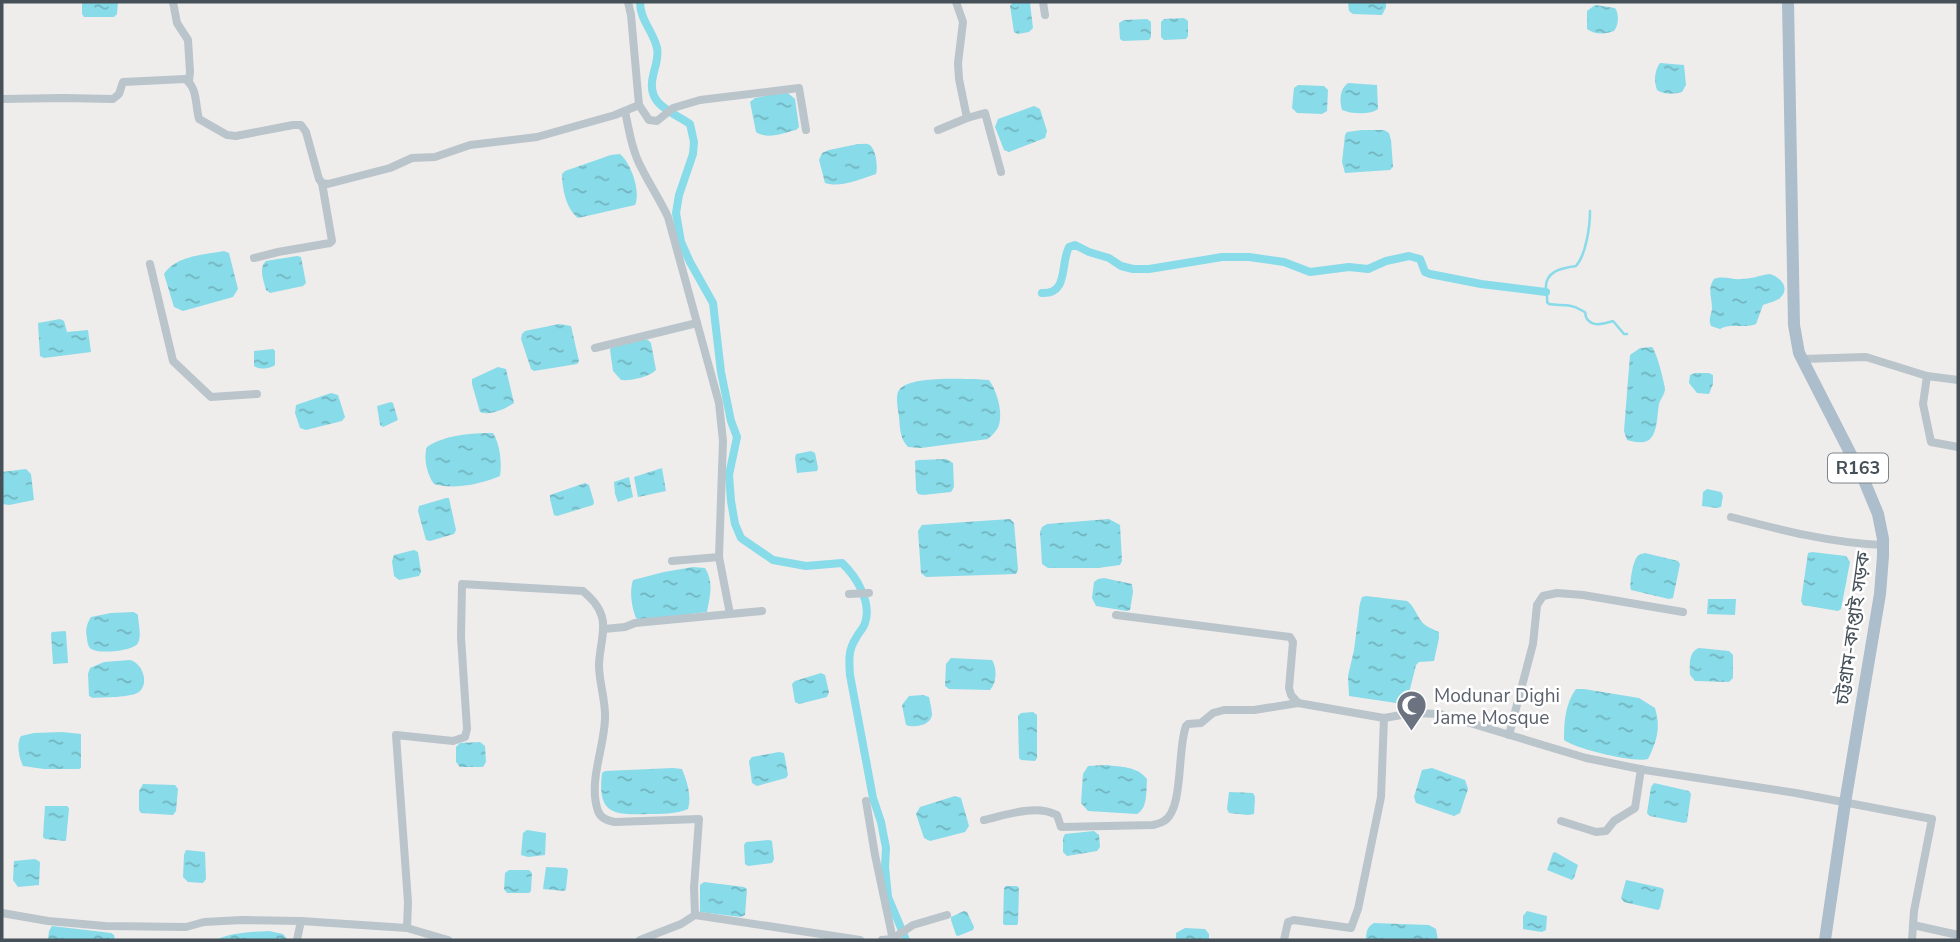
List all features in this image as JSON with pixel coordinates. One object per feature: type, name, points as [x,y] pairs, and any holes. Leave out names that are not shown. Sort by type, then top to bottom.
[{"type":"main road","name":"চট্টগ্রাম-কাপ্তাই সড়ক","points":[[1788,2],[1794,325],[1799,353],[1863,478],[1878,514],[1883,545],[1880,594],[1825,940]]},
{"type":"street","points":[[173,2],[177,23],[188,40],[189,81]]},
{"type":"street","points":[[628,2],[639,105],[649,120],[657,121],[673,108],[700,100],[799,88],[806,130]]},
{"type":"street","points":[[956,2],[963,22],[958,63],[967,118]]},
{"type":"street","points":[[1044,2],[1045,15]]},
{"type":"street","points":[[2,99],[113,99],[119,94],[123,82],[177,79],[189,81],[193,86],[199,119],[227,135],[293,125],[303,127],[322,183],[332,241],[254,258]]},
{"type":"street","points":[[322,183],[340,181],[390,168],[412,158],[435,156],[470,145],[537,137],[639,105]]},
{"type":"street","points":[[625,111],[630,137],[641,167],[668,217],[719,403],[722,429],[719,557],[730,614]]},
{"type":"street","points":[[938,130],[985,113],[1001,172]]},
{"type":"street","points":[[150,264],[173,361],[211,397],[257,394]]},
{"type":"street","points":[[595,348],[697,323]]},
{"type":"street","points":[[1802,359],[1866,357],[1927,376],[1958,380]]},
{"type":"street","points":[[1927,376],[1923,404],[1931,442],[1958,447]]},
{"type":"street","points":[[1731,517],[1825,539],[1883,545]]},
{"type":"street","points":[[672,561],[719,557]]},
{"type":"street","points":[[407,928],[407,890],[396,736],[453,741],[465,737],[467,729],[461,638],[462,584],[540,587],[583,592],[598,607],[604,629],[598,668],[603,694],[604,729],[595,787],[599,813],[606,820],[615,822],[699,819],[694,888],[695,915]]},
{"type":"street","points":[[849,594],[869,593]]},
{"type":"street","points":[[1509,735],[1533,644],[1537,605],[1543,596],[1557,593],[1583,595],[1683,612]]},
{"type":"street","points":[[604,629],[635,623],[762,611]]},
{"type":"street","points":[[1116,615],[1290,637],[1293,642],[1289,688],[1298,703]]},
{"type":"street","points":[[984,820],[1020,812],[1048,810],[1057,814],[1061,827],[1153,825],[1166,820],[1178,791],[1180,751],[1186,726],[1202,723],[1213,713],[1224,710],[1254,710],[1298,703],[1384,718],[1413,713],[1440,714],[1578,756],[1932,818],[1912,940]]},
{"type":"street","points":[[1284,940],[1288,922],[1294,920],[1351,928],[1358,909],[1381,797],[1384,718]]},
{"type":"street","points":[[1561,821],[1597,832],[1606,831],[1614,821],[1635,808],[1641,769]]},
{"type":"street","points":[[866,801],[894,938]]},
{"type":"street","points":[[2,914],[105,926],[186,927],[204,922],[242,920],[301,921],[407,928],[448,940]]},
{"type":"street","points":[[640,940],[681,925],[695,915],[860,940]]},
{"type":"street","points":[[881,940],[894,938],[908,928],[947,915]]},
{"type":"street","points":[[298,940],[301,921]]},
{"type":"street","points":[[1913,925],[1958,935]]},
{"type":"water","points":[[82,2],[118,2],[117,14],[114,17],[84,17]]},
{"type":"water","points":[[1013,2],[1030,3],[1033,28],[1029,32],[1014,32],[1010,6]]},
{"type":"water","points":[[1348,2],[1386,2],[1386,7],[1382,15],[1353,14],[1349,11]]},
{"type":"water","points":[[1595,5],[1615,8],[1618,19],[1614,31],[1600,33],[1587,29],[1587,11]]},
{"type":"water","points":[[1184,18],[1188,21],[1186,39],[1164,40],[1161,37],[1161,22],[1164,19]]},
{"type":"water","points":[[1147,19],[1151,22],[1149,40],[1120,39],[1119,23],[1124,20]]},
{"type":"water","points":[[1660,63],[1684,65],[1686,85],[1682,92],[1669,94],[1657,90],[1655,76]]},
{"type":"water","points":[[1348,83],[1377,85],[1378,109],[1360,113],[1342,110],[1341,95]]},
{"type":"water","points":[[1298,85],[1324,86],[1328,90],[1327,111],[1322,114],[1297,113],[1292,108],[1294,88]]},
{"type":"water","points":[[788,93],[795,99],[799,127],[776,135],[756,132],[750,102],[755,98]]},
{"type":"water","points":[[1034,106],[1040,109],[1047,131],[1045,138],[1009,152],[1004,150],[995,127],[998,119]]},
{"type":"water","points":[[1384,130],[1389,133],[1393,167],[1390,170],[1345,173],[1342,162],[1345,135],[1347,132]]},
{"type":"water","points":[[858,144],[872,147],[876,159],[876,174],[844,184],[825,183],[819,160],[822,153]]},
{"type":"water","points":[[620,154],[634,178],[637,193],[635,205],[578,218],[570,209],[566,198],[562,174]]},
{"type":"water","points":[[224,251],[229,253],[238,289],[233,297],[183,311],[174,307],[164,274],[169,268],[183,259]]},
{"type":"water","points":[[301,257],[306,283],[270,293],[266,290],[262,271],[266,261]]},
{"type":"water","points":[[1770,274],[1780,280],[1784,287],[1783,294],[1779,299],[1763,305],[1756,324],[1720,329],[1711,326],[1710,290],[1714,279],[1746,279]]},
{"type":"water","points":[[60,319],[64,321],[67,332],[88,330],[91,352],[44,358],[40,356],[38,323]]},
{"type":"water","points":[[559,324],[571,326],[579,361],[577,364],[534,371],[521,339],[522,334],[525,331]]},
{"type":"water","points":[[643,339],[651,343],[656,370],[640,378],[621,380],[613,371],[611,348]]},
{"type":"water","points":[[1652,347],[1665,391],[1659,404],[1656,428],[1649,440],[1627,440],[1624,431],[1630,355],[1640,348]]},
{"type":"water","points":[[273,349],[275,365],[265,368],[254,366],[254,351]]},
{"type":"water","points":[[498,367],[506,369],[514,403],[502,410],[480,412],[472,379]]},
{"type":"water","points":[[1690,375],[1713,375],[1709,394],[1697,393],[1689,383]]},
{"type":"water","points":[[923,380],[989,380],[997,396],[1000,420],[993,434],[988,439],[921,448],[908,447],[900,429],[897,399],[899,390]]},
{"type":"water","points":[[331,393],[338,395],[345,417],[342,421],[306,430],[300,428],[295,413],[296,405]]},
{"type":"water","points":[[391,402],[398,420],[383,427],[380,425],[377,406]]},
{"type":"water","points":[[493,433],[500,454],[500,476],[467,485],[434,484],[426,466],[427,447],[450,437]]},
{"type":"water","points":[[811,451],[815,453],[817,471],[797,473],[796,454]]},
{"type":"water","points":[[946,459],[953,463],[954,487],[951,492],[918,494],[915,461]]},
{"type":"water","points":[[662,468],[666,491],[638,497],[634,477]]},
{"type":"water","points":[[26,469],[31,474],[34,500],[2,504],[2,472]]},
{"type":"water","points":[[629,477],[633,497],[618,502],[614,482]]},
{"type":"water","points":[[585,483],[589,485],[593,505],[554,515],[550,495]]},
{"type":"water","points":[[1707,489],[1721,492],[1721,507],[1702,506],[1703,492]]},
{"type":"water","points":[[449,498],[456,530],[454,534],[426,540],[419,506]]},
{"type":"water","points":[[1010,519],[1014,523],[1018,569],[1016,574],[926,577],[921,573],[918,531],[922,525]]},
{"type":"water","points":[[1109,519],[1120,525],[1120,565],[1048,568],[1042,564],[1042,527],[1047,524]]},
{"type":"water","points":[[414,550],[418,552],[421,572],[419,576],[399,580],[394,576],[394,555]]},
{"type":"water","points":[[1808,553],[1846,556],[1850,562],[1841,609],[1838,611],[1803,605],[1801,601]]},
{"type":"water","points":[[1640,554],[1678,561],[1680,564],[1673,598],[1631,590],[1635,561]]},
{"type":"water","points":[[693,567],[705,568],[710,579],[707,612],[639,620],[636,618],[631,590],[633,580]]},
{"type":"water","points":[[1104,578],[1132,584],[1130,610],[1096,606],[1092,598],[1094,582]]},
{"type":"water","points":[[1362,597],[1407,601],[1424,624],[1439,632],[1434,661],[1419,662],[1416,665],[1407,701],[1403,704],[1349,696],[1348,676],[1360,603]]},
{"type":"water","points":[[1708,599],[1736,599],[1735,615],[1707,614]]},
{"type":"water","points":[[134,612],[138,615],[140,633],[135,646],[107,652],[90,648],[86,632],[91,617]]},
{"type":"water","points":[[65,631],[68,663],[53,664],[51,634]]},
{"type":"water","points":[[1699,648],[1729,651],[1733,655],[1733,678],[1729,682],[1695,681],[1690,675],[1690,659],[1693,652]]},
{"type":"water","points":[[951,658],[992,660],[995,675],[990,690],[949,689],[945,686],[946,664]]},
{"type":"water","points":[[130,660],[138,665],[143,674],[144,684],[139,692],[117,697],[89,696],[90,668],[104,662]]},
{"type":"water","points":[[821,673],[825,675],[829,692],[827,697],[799,704],[795,702],[792,684]]},
{"type":"water","points":[[1576,689],[1639,698],[1655,708],[1657,734],[1648,759],[1605,754],[1564,740],[1567,707]]},
{"type":"water","points":[[909,696],[929,697],[931,719],[921,725],[906,725],[902,705]]},
{"type":"water","points":[[1033,712],[1037,715],[1037,758],[1035,761],[1021,760],[1018,716],[1021,713]]},
{"type":"water","points":[[62,732],[81,734],[81,768],[44,769],[23,766],[19,751],[21,736]]},
{"type":"water","points":[[480,742],[485,746],[486,762],[483,767],[460,767],[456,762],[456,747],[460,743]]},
{"type":"water","points":[[784,753],[788,775],[786,778],[757,786],[752,783],[749,761],[752,757]]},
{"type":"water","points":[[1106,765],[1134,769],[1147,779],[1145,803],[1137,814],[1088,811],[1081,803],[1083,774],[1088,766]]},
{"type":"water","points":[[1432,768],[1465,780],[1468,789],[1460,813],[1454,816],[1416,803],[1414,797],[1422,770]]},
{"type":"water","points":[[682,769],[684,774],[689,794],[688,809],[668,813],[626,814],[610,810],[605,805],[601,787],[602,773],[605,771]]},
{"type":"water","points":[[1654,783],[1689,791],[1691,794],[1687,822],[1650,816],[1647,813]]},
{"type":"water","points":[[143,784],[175,785],[178,789],[176,811],[173,815],[141,813],[139,791]]},
{"type":"water","points":[[1229,792],[1253,793],[1254,814],[1229,813]]},
{"type":"water","points":[[955,796],[961,798],[969,826],[965,832],[930,841],[924,838],[916,814],[920,807]]},
{"type":"water","points":[[45,806],[69,808],[66,841],[43,837]]},
{"type":"water","points":[[527,830],[546,833],[545,855],[521,855],[523,833]]},
{"type":"water","points":[[1094,831],[1099,835],[1100,847],[1097,851],[1067,856],[1063,852],[1065,834]]},
{"type":"water","points":[[772,841],[772,863],[748,866],[745,864],[746,842]]},
{"type":"water","points":[[186,850],[205,852],[206,879],[203,883],[188,882],[183,877]]},
{"type":"water","points":[[1555,852],[1578,865],[1572,880],[1547,870]]},
{"type":"water","points":[[35,859],[40,862],[39,885],[18,887],[13,880],[14,861]]},
{"type":"water","points":[[546,867],[568,870],[565,891],[543,889]]},
{"type":"water","points":[[509,870],[529,870],[532,873],[529,893],[507,893],[504,889],[505,873]]},
{"type":"water","points":[[1626,880],[1662,888],[1664,890],[1660,908],[1658,910],[1624,902],[1621,898]]},
{"type":"water","points":[[704,882],[747,889],[745,915],[741,917],[700,912],[700,885]]},
{"type":"water","points":[[1006,886],[1019,888],[1017,925],[1003,924]]},
{"type":"water","points":[[964,911],[974,927],[973,930],[958,936],[951,917]]},
{"type":"water","points":[[1527,911],[1547,916],[1546,930],[1542,932],[1523,929],[1523,916]]},
{"type":"water","points":[[1374,923],[1429,925],[1436,929],[1438,940],[1366,940],[1367,930]]},
{"type":"water","points":[[52,926],[111,933],[115,940],[48,940]]},
{"type":"water","points":[[1185,928],[1205,929],[1209,940],[1176,940],[1176,933]]},
{"type":"water","points":[[269,931],[283,934],[288,940],[216,940],[235,934]]},
{"type":"waterway","points":[[640,2],[642,14],[657,48],[653,94],[668,111],[690,124],[694,142],[676,213],[681,242],[713,303],[721,372],[737,437],[729,475],[735,524],[741,538],[773,560],[806,566],[842,563],[853,575],[865,599],[867,615],[852,647],[850,675],[873,798],[886,848],[888,897],[906,940]]},
{"type":"waterway","points":[[1590,211],[1587,240],[1582,255],[1576,266],[1560,269],[1548,279],[1547,302],[1577,308],[1585,312],[1587,319],[1593,323],[1613,321],[1627,334]]},
{"type":"waterway","points":[[1042,293],[1056,289],[1062,277],[1069,247],[1075,245],[1133,269],[1149,269],[1222,257],[1249,257],[1284,262],[1310,272],[1349,267],[1368,269],[1386,261],[1409,256],[1420,259],[1425,272],[1430,274],[1546,292]]},
{"type":"place","name":"Modunar Dighi Jame Mosque","points":[[1411,733]]}]
